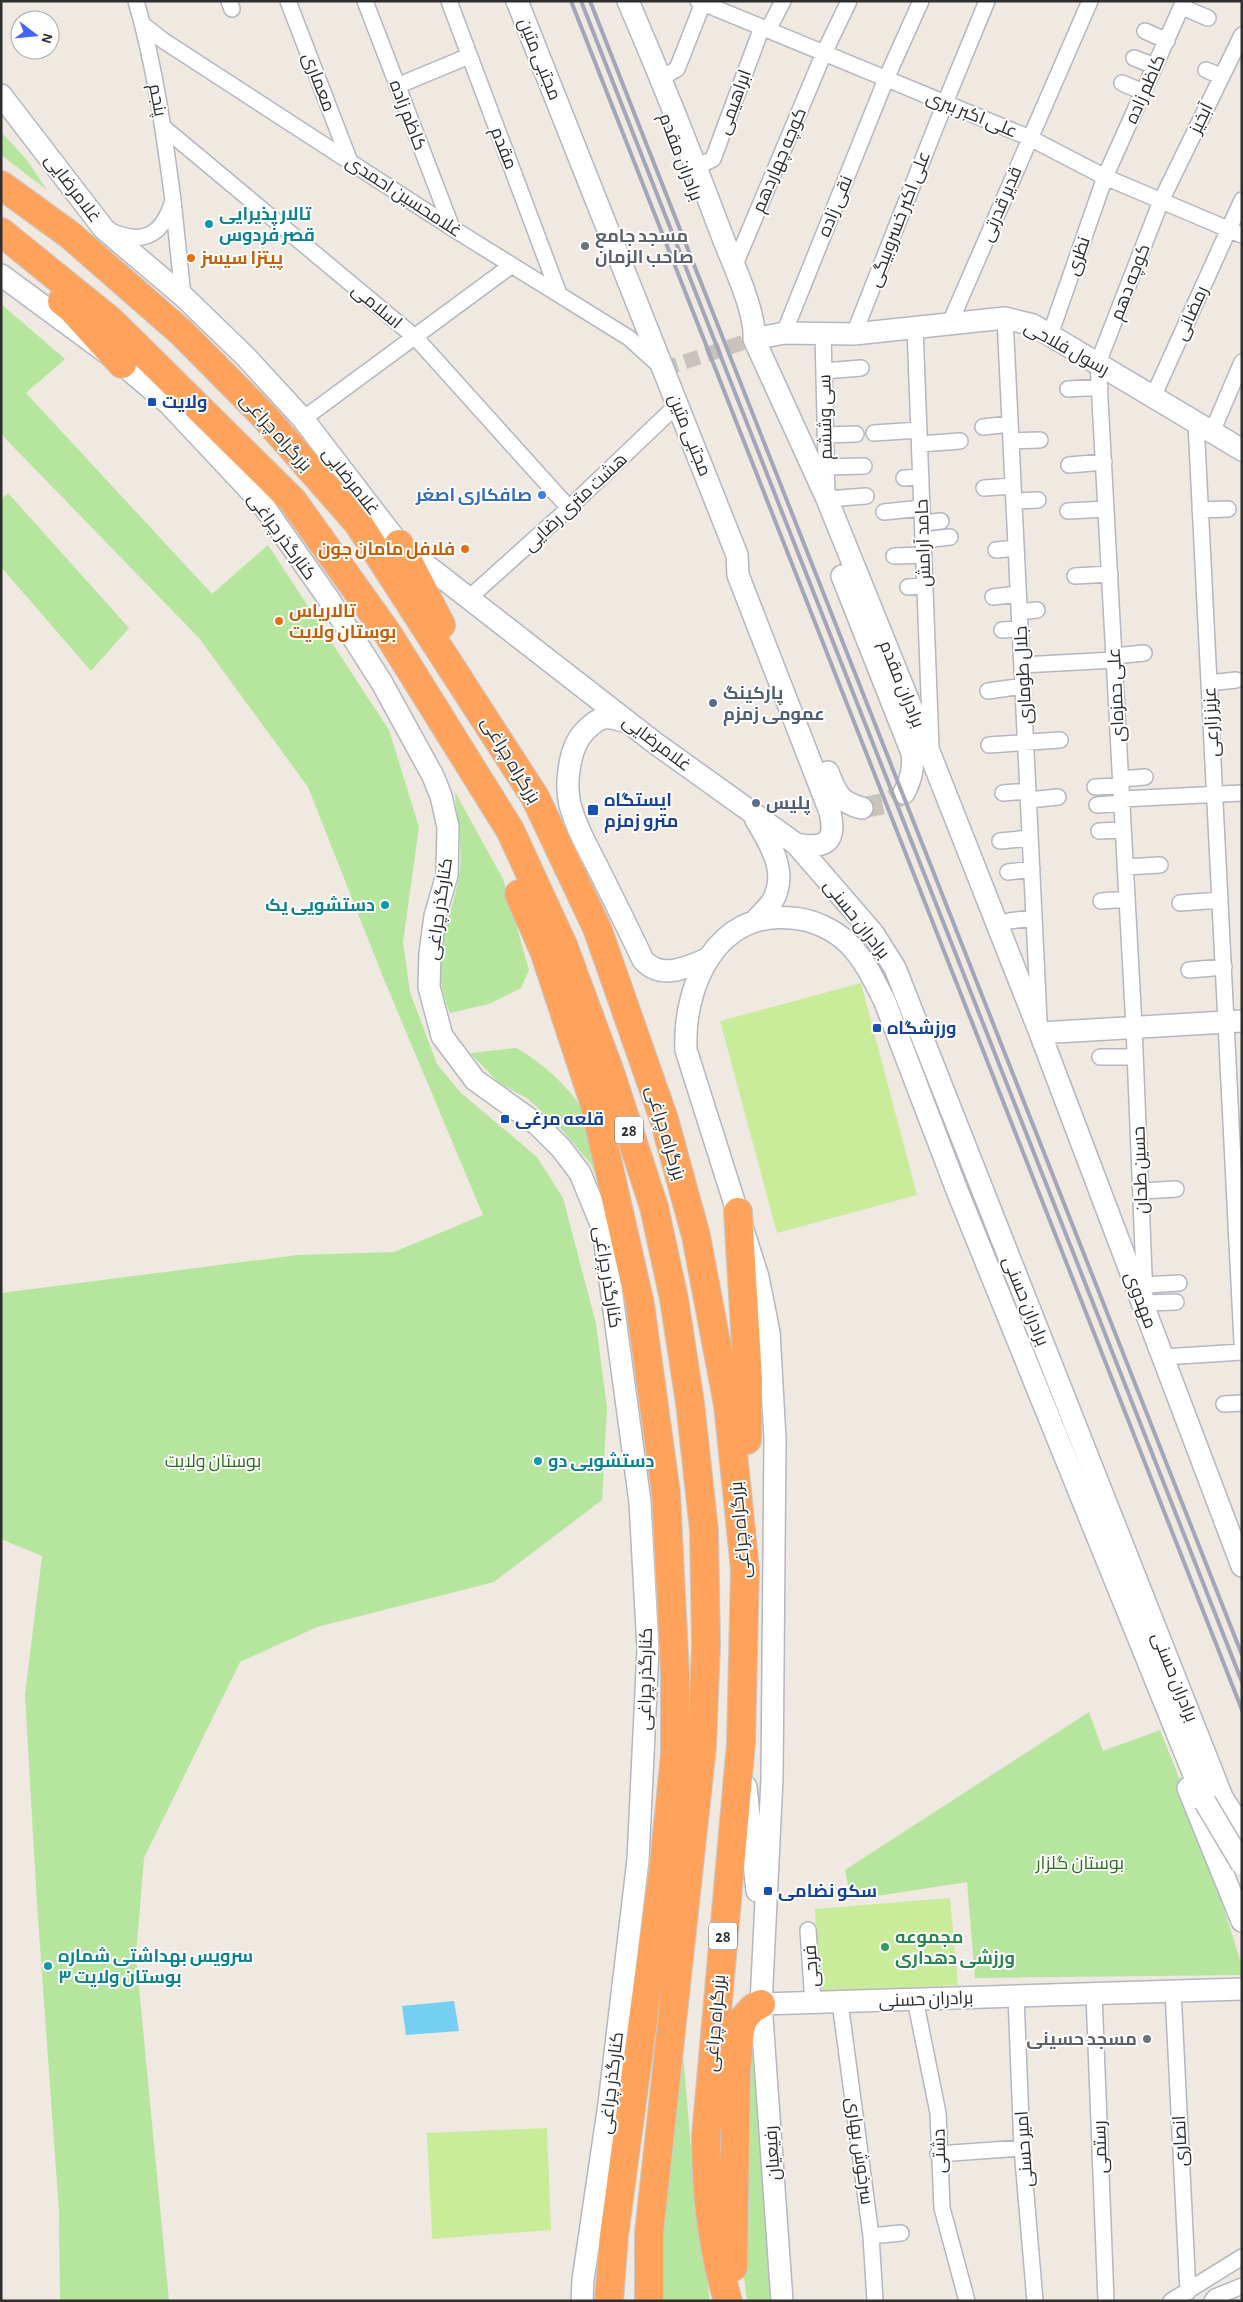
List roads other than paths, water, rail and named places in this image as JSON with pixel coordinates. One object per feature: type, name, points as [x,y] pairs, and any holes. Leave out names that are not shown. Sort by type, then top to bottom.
[{"type":"highway","name":"بزرگراه چراغی","points":[[1,185],[70,235],[182,333],[262,414],[358,523],[441,655],[484,716],[535,797],[598,928],[664,1119],[696,1236],[728,1405],[745,1569],[741,1743],[706,2136],[706,2175],[720,2276],[728,2301]]},
{"type":"highway","name":"بزرگراه چراغی","points":[[1,232],[111,321],[292,501],[388,634],[510,830],[563,945],[610,1072],[654,1207],[674,1299],[690,1403],[704,1530],[706,1645],[702,1747],[650,2233],[649,2301]]},
{"type":"highway","points":[[1,254],[73,310],[122,364]]},
{"type":"highway","points":[[399,544],[450,642],[484,716]]},
{"type":"highway","name":"بزرگراه چراغی","points":[[388,634],[389,651],[457,769],[510,872],[544,951],[594,1102],[640,1304],[666,1493],[675,1674],[675,1755],[664,1864],[616,2226],[609,2301]]},
{"type":"highway","points":[[738,1212],[748,1379],[745,1569]]},
{"type":"highway","points":[[735,2301],[732,2248],[736,2072],[740,2029],[744,2018],[753,2008],[761,2004]]},
{"type":"main road","name":"مجتبی متین","points":[[518,1],[737,555],[738,575],[827,803],[834,826],[831,838],[823,845],[796,844]]},
{"type":"main road","name":"برادران مقدم","points":[[619,1],[656,80]]},
{"type":"main road","name":"برادران مقدم","points":[[628,1],[656,80],[729,269],[755,326],[754,339],[827,499],[1040,1033]]},
{"type":"main road","name":"غلامرضایی","points":[[1,95],[104,229],[183,296],[246,356],[303,420],[399,544],[470,597],[629,722],[752,813]]},
{"type":"main road","name":"کنارگذر چراغی","points":[[1,276],[122,364],[168,404],[260,501],[328,598],[382,683],[433,776],[441,796],[448,827],[447,874],[435,916],[430,954],[429,988],[442,1036],[475,1080],[538,1125],[561,1148],[580,1173],[603,1229],[640,1502],[648,1649],[638,1860],[610,2104],[583,2280],[582,2301]]},
{"type":"main road","name":"رسول فلاحی","points":[[754,339],[784,333],[854,334],[1005,318],[1033,324],[1242,450]]},
{"type":"main road","points":[[827,499],[830,539],[840,570],[912,753],[913,771],[904,793]]},
{"type":"main road","points":[[737,555],[753,571],[833,786],[841,798],[850,805],[862,808]]},
{"type":"main road","points":[[629,722],[610,716],[600,718],[582,733],[572,752],[569,771],[570,802],[579,829],[643,960],[649,966],[663,971],[679,971],[707,959]]},
{"type":"main road","points":[[752,813],[773,849],[779,865],[778,886],[772,902],[756,920],[734,931],[718,944],[707,959],[694,989],[685,1032],[686,1050],[758,1277],[769,1332],[774,1385],[772,1779],[761,2004]]},
{"type":"main road","name":"برادران حسنی","points":[[752,813],[796,844],[873,933],[895,968],[1213,1799],[1242,1829]]},
{"type":"main road","name":"برادران حسنی","points":[[756,920],[779,917],[804,919],[827,929],[848,943],[870,972],[885,1002],[958,1193],[1030,1373],[1242,1864]]},
{"type":"main road","points":[[1040,1033],[1234,1021]]},
{"type":"main road","name":"مهدوی","points":[[1040,1033],[1146,1308],[1162,1357],[1242,1566]]},
{"type":"main road","points":[[603,1229],[624,1281],[641,1368],[654,1461],[659,1518],[668,1535]]},
{"type":"main road","points":[[1030,1373],[1041,1422],[1242,1921]]},
{"type":"main road","points":[[741,1743],[754,1874],[758,1895],[765,1915]]},
{"type":"main road","name":"برادران حسنی","points":[[761,2004],[1242,1989]]},
{"type":"main road","name":"رفیعیان","points":[[761,2004],[782,2301]]},
{"type":"street","name":"پنجم","points":[[136,1],[163,127],[183,296]]},
{"type":"street","name":"معماری","points":[[288,1],[350,162]]},
{"type":"street","name":"کاظم زاده","points":[[365,1],[452,228]]},
{"type":"street","name":"مقدم","points":[[449,1],[559,294]]},
{"type":"street","name":"ابراهیمی","points":[[691,169],[713,159],[765,29],[783,1]]},
{"type":"street","name":"کوچه چهاردهم","points":[[729,269],[824,53],[849,1]]},
{"type":"street","name":"نقی زاده","points":[[784,333],[886,79],[921,1]]},
{"type":"street","name":"علی اکبر خسروبیگی","points":[[854,334],[987,1]]},
{"type":"street","name":"قدیر قدرتی","points":[[949,325],[1090,1]]},
{"type":"street","points":[[656,80],[677,69],[701,2]]},
{"type":"street","name":"علی اکبر ببری","points":[[701,2],[720,5],[765,29],[1030,138],[1105,177],[1235,232]]},
{"type":"street","name":"کاظم زاده","points":[[1105,177],[1183,4]]},
{"type":"street","points":[[1183,4],[1208,18]]},
{"type":"street","name":"غلامحسین احمدی","points":[[142,24],[164,41],[452,228],[629,338],[663,370]]},
{"type":"street","points":[[1145,32],[1167,41]]},
{"type":"street","name":"آبخیز","points":[[1161,201],[1242,35]]},
{"type":"street","points":[[398,86],[470,56]]},
{"type":"street","points":[[1134,58],[1155,66]]},
{"type":"street","points":[[1206,70],[1221,76]]},
{"type":"street","points":[[1122,83],[1143,92]]},
{"type":"street","name":"اسلامی","points":[[163,127],[416,338],[569,508]]},
{"type":"street","name":"نظری","points":[[1050,335],[1105,177]]},
{"type":"street","name":"پنجم","points":[[104,229],[125,237],[138,239],[152,234],[162,226],[169,214],[172,200]]},
{"type":"street","name":"رمضانی","points":[[1153,398],[1235,232],[1242,200]]},
{"type":"street","name":"کوچه دهم","points":[[1098,363],[1161,201]]},
{"type":"street","points":[[303,420],[512,265]]},
{"type":"street","name":"جلال طوماری","points":[[1005,318],[1040,1033]]},
{"type":"street","name":"حامد آرامش","points":[[915,328],[932,759]]},
{"type":"street","name":"سی وششم","points":[[823,335],[827,499]]},
{"type":"street","points":[[1204,427],[1242,362]]},
{"type":"street","name":"علی حمزه‌ای","points":[[1098,363],[1134,1027]]},
{"type":"street","points":[[824,371],[861,368]]},
{"type":"street","points":[[1068,389],[1100,387]]},
{"type":"street","name":"هشت متری رضایی","points":[[470,597],[569,508],[678,404]]},
{"type":"street","points":[[983,428],[1010,424]]},
{"type":"street","name":"عزیز زارعی","points":[[1204,427],[1200,510],[1224,967],[1234,1021],[1242,1342]]},
{"type":"street","points":[[874,433],[960,441]]},
{"type":"street","points":[[825,435],[856,434]]},
{"type":"street","points":[[1011,441],[1040,440]]},
{"type":"street","points":[[1069,465],[1104,462]]},
{"type":"street","points":[[826,467],[864,466]]},
{"type":"street","points":[[904,478],[921,477]]},
{"type":"street","points":[[984,488],[1013,486]]},
{"type":"street","points":[[827,499],[866,496]]},
{"type":"street","points":[[1014,501],[1038,500]]},
{"type":"street","points":[[1068,511],[1106,509]]},
{"type":"street","points":[[1200,510],[1228,510]]},
{"type":"street","points":[[884,512],[922,516],[941,521]]},
{"type":"street","points":[[894,556],[950,537]]},
{"type":"street","points":[[996,550],[1016,548]]},
{"type":"street","points":[[1075,576],[1110,574]]},
{"type":"street","points":[[908,587],[925,586]]},
{"type":"street","points":[[993,597],[1018,594]]},
{"type":"street","points":[[1020,612],[1038,610]]},
{"type":"street","points":[[1002,630],[1020,629]]},
{"type":"street","points":[[1022,665],[1114,658],[1144,653]]},
{"type":"street","points":[[1209,683],[1236,680]]},
{"type":"street","points":[[988,691],[1023,686]]},
{"type":"street","points":[[989,745],[1060,740]]},
{"type":"street","points":[[1097,805],[1145,777]]},
{"type":"street","points":[[1095,787],[1121,792],[1242,793]]},
{"type":"street","points":[[1003,793],[1058,797]]},
{"type":"street","points":[[1099,831],[1123,830]]},
{"type":"street","points":[[1000,840],[1030,838]]},
{"type":"street","points":[[1125,867],[1160,865]]},
{"type":"street","points":[[1008,872],[1032,869]]},
{"type":"street","points":[[1101,902],[1127,899]]},
{"type":"street","points":[[1180,903],[1220,900]]},
{"type":"street","points":[[1009,921],[1034,918]]},
{"type":"street","points":[[1188,970],[1224,967]]},
{"type":"street","name":"حسین طحان","points":[[1134,1027],[1146,1308]]},
{"type":"street","points":[[1100,1057],[1135,1057]]},
{"type":"street","points":[[1141,1191],[1176,1190]]},
{"type":"street","points":[[1145,1285],[1179,1283]]},
{"type":"street","points":[[1146,1308],[1176,1302]]},
{"type":"street","points":[[1162,1357],[1242,1352]]},
{"type":"street","points":[[1224,1404],[1242,1403]]},
{"type":"street","name":"فرجی","points":[[808,1930],[813,2003]]},
{"type":"street","name":"انصاری","points":[[1173,1991],[1188,2292]]},
{"type":"street","name":"رستمی","points":[[1094,1994],[1106,2301]]},
{"type":"street","name":"امیر حسنی","points":[[1016,1996],[1022,2148],[1036,2301]]},
{"type":"street","name":"دشتی","points":[[915,1999],[938,2113],[938,2154],[942,2208],[967,2301]]},
{"type":"street","name":"سرخوش بهاری","points":[[840,2002],[871,2236],[875,2301]]},
{"type":"street","points":[[938,2154],[1022,2148]]},
{"type":"street","points":[[871,2236],[901,2234]]},
{"type":"street","points":[[1171,2301],[1242,2257]]},
{"type":"street","points":[[1215,2299],[1242,2286]]},
{"type":"water","points":[[454,2001],[459,2031],[406,2035],[402,2006]]},
{"type":"tunnel","points":[[663,369],[754,339]]},
{"type":"tunnel","points":[[862,808],[887,803],[904,793]]},
{"type":"railway","points":[[571,1],[1242,1710]]},
{"type":"railway","points":[[581,1],[1242,1682]]},
{"type":"railway","points":[[590,1],[1242,1655]]},
{"type":"place","name":"تالار پذیرایی قصر فردوس","points":[[209,224]]},
{"type":"place","name":"مسجد جامع صاحب الزمان","points":[[585,246]]},
{"type":"place","name":"پیتزا سیسز","points":[[191,258]]},
{"type":"place","name":"ولایت","points":[[152,402]]},
{"type":"place","name":"صافکاری اصغر","points":[[542,495]]},
{"type":"place","name":"فلافل مامان جون","points":[[465,549]]},
{"type":"place","name":"تالاریاس بوستان ولایت","points":[[279,621]]},
{"type":"place","name":"پارکینگ عمومی زمزم","points":[[713,703]]},
{"type":"place","name":"پلیس","points":[[756,803]]},
{"type":"place","name":"ایستگاه مترو زمزم","points":[[593,810]]},
{"type":"place","name":"دستشویی یک","points":[[385,905]]},
{"type":"place","name":"ورزشگاه","points":[[877,1028]]},
{"type":"place","name":"قلعه مرغی","points":[[505,1119]]},
{"type":"place","name":"دستشویی دو","points":[[538,1461]]},
{"type":"place","name":"سکو نضامی","points":[[768,1891]]},
{"type":"place","name":"مجموعه ورزشی دهداری","points":[[885,1947]]},
{"type":"place","name":"سرویس بهداشتی شماره ۳ بوستان ولایت","points":[[48,1966]]},
{"type":"place","name":"مسجد حسینی","points":[[1147,2039]]},
{"type":"park label","name":"بوستان ولایت","points":[[213,1461]]},
{"type":"park label","name":"بوستان گلزار","points":[[1080,1863]]}]
